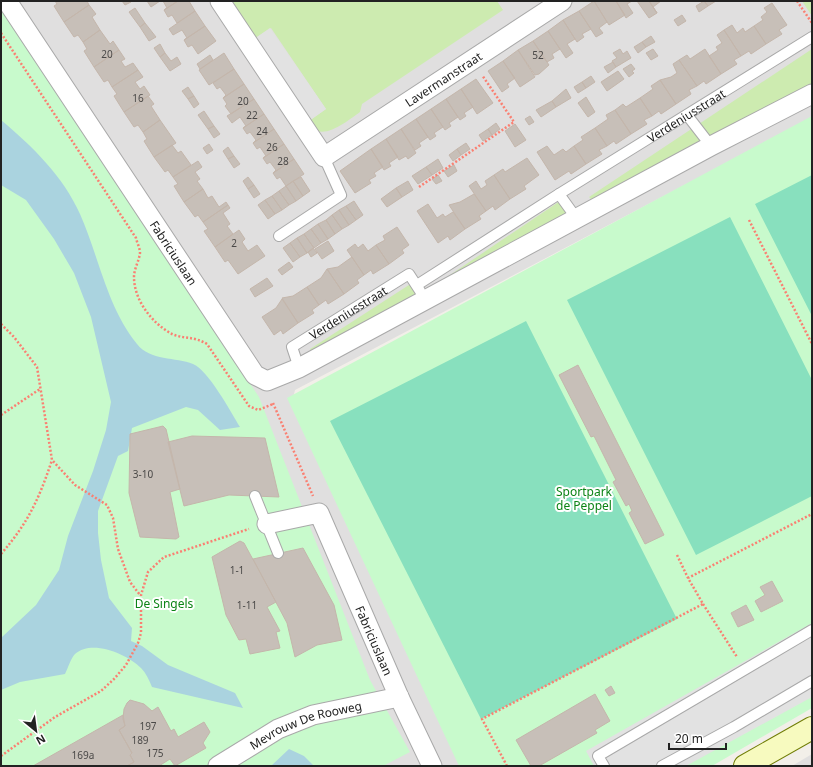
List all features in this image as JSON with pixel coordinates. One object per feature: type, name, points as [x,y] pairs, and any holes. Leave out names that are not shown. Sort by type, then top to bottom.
[{"type":"main road","points":[[745,766],[812,728]]},
{"type":"street","name":"Fabriciuslaan","points":[[7,1],[255,375],[267,382]]},
{"type":"street","points":[[220,1],[324,157]]},
{"type":"street","name":"Lavermanstraat","points":[[324,157],[562,1]]},
{"type":"street","name":"Verdeniusstraat","points":[[267,382],[298,368],[420,293],[577,219],[711,146],[812,94]]},
{"type":"street","name":"Fabriciuslaan","points":[[319,513],[399,697],[432,766]]},
{"type":"street","points":[[267,524],[319,513]]},
{"type":"street","name":"Mevrouw De Rooweg","points":[[218,766],[278,729],[313,715],[399,697]]},
{"type":"lane","name":"Verdeniusstraat","points":[[298,368],[292,347],[409,274],[420,293],[559,194],[812,37]]},
{"type":"lane","points":[[687,115],[711,146]]},
{"type":"lane","points":[[279,236],[341,195],[324,157]]},
{"type":"lane","points":[[559,194],[577,219]]},
{"type":"lane","points":[[255,496],[278,553]]},
{"type":"lane","points":[[604,766],[598,756],[812,630]]},
{"type":"lane","points":[[662,766],[734,727],[812,681]]},
{"type":"path","points":[[797,1],[812,23]]},
{"type":"path","points":[[1,33],[136,238],[140,252],[134,277],[136,289],[143,307],[154,321],[173,334],[198,338],[207,344],[249,406],[258,410],[273,404]]},
{"type":"path","points":[[419,187],[514,122],[472,60]]},
{"type":"path","points":[[749,220],[812,344]]},
{"type":"path","points":[[1,324],[14,337],[37,367],[52,460],[41,493],[26,523],[1,554]]},
{"type":"path","points":[[267,382],[273,404],[311,488],[319,513]]},
{"type":"path","points":[[1,415],[40,389]]},
{"type":"path","points":[[52,460],[75,485],[107,505],[112,518],[122,562],[130,582],[141,595]]},
{"type":"path","points":[[688,578],[812,514]]},
{"type":"path","points":[[1,756],[55,717],[101,691],[126,664],[138,643],[140,633],[141,595],[148,572],[164,557],[267,524]]},
{"type":"path","points":[[677,555],[703,604],[745,670]]},
{"type":"path","points":[[507,766],[482,719],[703,604]]},
{"type":"shaded area","points":[[1,1],[812,1],[812,118],[295,390],[292,402],[466,766],[1,766]]},
{"type":"shaded area","points":[[270,28],[326,109],[309,121],[254,39]]},
{"type":"shaded area","points":[[812,623],[812,697],[686,766],[594,766],[586,751]]},
{"type":"shaded area","points":[[812,754],[812,766],[792,766]]},
{"type":"green space","points":[[230,1],[497,1],[503,10],[362,104],[360,112],[344,123],[325,132],[313,128],[309,121],[326,109],[271,28],[254,39]]},
{"type":"green space","points":[[802,1],[812,1],[812,16]]},
{"type":"green space","name":"De Singels","points":[[1,8],[259,397],[370,680],[410,752],[383,766],[1,766]]},
{"type":"green space","points":[[812,49],[812,87],[594,202],[589,197]]},
{"type":"green space","name":"Sportpark de Peppel","points":[[812,116],[812,708],[712,766],[459,766],[287,398]]},
{"type":"green space","points":[[812,175],[812,316],[755,204]]},
{"type":"green space","points":[[560,201],[574,213],[444,282],[444,279]]},
{"type":"green space","points":[[730,217],[812,380],[812,496],[696,555],[567,300]]},
{"type":"green space","points":[[412,283],[421,294],[312,352],[310,349]]},
{"type":"green space","points":[[526,321],[677,619],[481,719],[330,421]]},
{"type":"water","points":[[1,120],[46,163],[65,187],[73,200],[87,230],[104,281],[118,314],[137,344],[142,349],[156,356],[186,362],[199,368],[219,392],[240,427],[220,430],[198,410],[186,407],[132,428],[128,451],[118,456],[98,511],[98,533],[101,560],[109,598],[132,628],[131,641],[142,646],[168,665],[235,693],[243,708],[152,687],[149,679],[141,668],[135,663],[118,653],[100,648],[82,650],[75,654],[65,674],[20,682],[1,690],[1,638],[36,605],[59,570],[68,536],[93,471],[106,430],[111,402],[91,317],[74,273],[54,239],[26,200],[1,185]]},
{"type":"water","points":[[289,749],[304,756],[314,766],[271,766]]},
{"type":"building","points":[[55,1],[87,1],[89,5],[64,22],[54,6],[57,4]]},
{"type":"building","points":[[122,1],[130,1],[131,2],[125,5]]},
{"type":"building","points":[[147,1],[160,1],[151,7]]},
{"type":"building","points":[[163,1],[178,1],[164,10],[167,8]]},
{"type":"building","points":[[178,1],[189,1],[195,11],[177,23],[172,15],[168,17],[164,10]]},
{"type":"building","points":[[594,1],[607,22],[599,28],[603,33],[596,37],[579,11]]},
{"type":"building","points":[[594,1],[616,1],[625,15],[609,25]]},
{"type":"building","points":[[616,1],[632,1],[627,4],[633,13],[626,18]]},
{"type":"building","points":[[637,1],[649,1],[657,13],[649,18]]},
{"type":"building","points":[[649,1],[661,1],[653,7]]},
{"type":"building","points":[[704,1],[708,6],[699,12],[696,6]]},
{"type":"building","points":[[704,1],[716,1],[708,6]]},
{"type":"building","points":[[772,3],[787,25],[779,30],[782,34],[766,44],[754,26],[763,20],[761,17],[767,12],[764,8]]},
{"type":"building","points":[[89,5],[96,14],[92,17],[100,30],[83,42],[78,35],[74,37],[64,22]]},
{"type":"building","points":[[135,8],[145,23],[140,27],[129,12]]},
{"type":"building","points":[[195,11],[205,26],[187,38],[182,30],[173,35],[169,29]]},
{"type":"building","points":[[579,11],[591,29],[582,34],[584,37],[577,42],[563,20]]},
{"type":"building","points":[[682,15],[686,21],[678,26],[674,20]]},
{"type":"building","points":[[563,20],[575,39],[567,44],[573,53],[566,58],[548,31]]},
{"type":"building","points":[[145,23],[156,37],[149,41],[140,27]]},
{"type":"building","points":[[732,25],[737,33],[743,28],[745,32],[754,26],[766,44],[751,54],[749,51],[741,56],[724,30]]},
{"type":"building","points":[[205,26],[216,41],[198,54],[192,45],[188,47],[184,40]]},
{"type":"building","points":[[100,30],[110,44],[113,41],[119,50],[94,67],[84,51],[87,49],[83,42]]},
{"type":"building","points":[[724,30],[741,56],[734,60],[737,64],[721,74],[709,56],[718,50],[716,47],[722,43],[717,35]]},
{"type":"building","points":[[548,31],[560,49],[552,54],[554,58],[547,62],[533,41]]},
{"type":"building","points":[[651,36],[655,42],[646,47],[642,42]]},
{"type":"building","points":[[533,41],[549,65],[539,74],[535,75],[518,50]]},
{"type":"building","points":[[642,42],[646,47],[638,53],[634,47]]},
{"type":"building","points":[[160,44],[165,53],[160,57],[154,48]]},
{"type":"building","points":[[620,49],[623,54],[627,51],[631,58],[616,67],[612,61],[617,58],[613,53]]},
{"type":"building","points":[[653,49],[658,56],[651,60],[646,53]]},
{"type":"building","points":[[705,49],[721,74],[706,84],[704,81],[697,86],[679,60],[687,55],[690,59]]},
{"type":"building","points":[[119,50],[125,59],[121,61],[125,67],[133,63],[138,70],[112,87],[108,80],[104,82],[94,67]]},
{"type":"building","points":[[518,50],[535,77],[520,87],[503,61]]},
{"type":"building","points":[[165,53],[171,61],[177,57],[181,64],[170,71],[160,57]]},
{"type":"building","points":[[224,53],[234,69],[209,85],[199,70]]},
{"type":"building","points":[[210,55],[213,60],[200,69],[197,64]]},
{"type":"building","points":[[679,60],[697,86],[689,90],[691,94],[676,104],[660,80],[671,77],[677,73],[673,64]]},
{"type":"building","points":[[503,61],[515,78],[507,84],[509,87],[502,92],[488,71]]},
{"type":"building","points":[[613,62],[616,67],[608,73],[604,67]]},
{"type":"building","points":[[631,64],[635,69],[632,71],[634,73],[629,77],[623,69]]},
{"type":"building","points":[[234,69],[244,84],[223,98],[226,95],[220,87],[217,89],[213,83]]},
{"type":"building","points":[[138,70],[143,77],[135,82],[140,89],[144,86],[150,95],[124,112],[114,96],[117,94],[112,87]]},
{"type":"building","points":[[618,71],[624,79],[607,91],[601,82]]},
{"type":"building","points":[[591,76],[595,82],[586,88],[582,82]]},
{"type":"building","points":[[476,79],[493,103],[477,114],[461,89]]},
{"type":"building","points":[[660,80],[676,104],[661,114],[659,111],[652,116],[640,98],[653,89],[651,86]]},
{"type":"building","points":[[582,82],[586,88],[578,93],[574,87]]},
{"type":"building","points":[[244,84],[254,99],[231,114],[225,106],[227,104],[223,98]]},
{"type":"building","points":[[188,87],[194,96],[188,99],[182,91]]},
{"type":"building","points":[[461,89],[473,107],[464,113],[466,116],[460,120],[446,99]]},
{"type":"building","points":[[566,89],[571,98],[556,107],[552,101]]},
{"type":"building","points":[[148,96],[154,104],[151,106],[160,120],[143,132],[138,125],[134,127],[124,112]]},
{"type":"building","points":[[194,96],[199,104],[194,108],[188,99]]},
{"type":"building","points":[[586,97],[595,112],[588,117],[578,103]]},
{"type":"building","points":[[640,98],[652,116],[644,120],[647,124],[631,134],[615,110],[623,104],[626,107]]},
{"type":"building","points":[[254,99],[264,114],[246,126],[240,117],[232,123],[227,116]]},
{"type":"building","points":[[446,99],[458,117],[449,123],[451,126],[445,130],[431,109]]},
{"type":"building","points":[[552,101],[556,107],[541,117],[536,110]]},
{"type":"building","points":[[431,109],[443,127],[434,133],[436,136],[430,140],[416,119]]},
{"type":"building","points":[[615,110],[631,134],[616,144],[614,141],[607,146],[595,128],[608,119],[606,115]]},
{"type":"building","points":[[204,111],[214,126],[208,129],[198,115]]},
{"type":"building","points":[[264,114],[274,129],[253,143],[256,140],[250,132],[247,134],[243,128]]},
{"type":"building","points":[[530,116],[534,122],[529,125],[525,119]]},
{"type":"building","points":[[416,119],[428,137],[419,143],[421,146],[415,150],[401,129]]},
{"type":"building","points":[[160,120],[176,143],[154,157],[144,141],[147,139],[143,132]]},
{"type":"building","points":[[496,123],[500,129],[492,135],[488,129]]},
{"type":"building","points":[[515,124],[526,140],[515,147],[505,131]]},
{"type":"building","points":[[214,126],[220,134],[214,138],[208,129]]},
{"type":"building","points":[[595,128],[607,146],[599,150],[602,154],[586,164],[574,146],[583,140],[581,137]]},
{"type":"building","points":[[274,129],[284,144],[266,156],[260,147],[257,149],[253,143]]},
{"type":"building","points":[[401,129],[416,153],[408,159],[406,156],[399,160],[386,139]]},
{"type":"building","points":[[488,129],[492,135],[483,141],[479,135]]},
{"type":"building","points":[[386,139],[398,157],[389,163],[391,166],[384,170],[371,149]]},
{"type":"building","points":[[466,143],[470,149],[461,155],[457,149]]},
{"type":"building","points":[[209,144],[213,150],[207,154],[203,148]]},
{"type":"building","points":[[284,144],[294,159],[273,173],[276,170],[270,162],[267,164],[263,158]]},
{"type":"building","points":[[172,145],[178,153],[181,151],[191,165],[173,177],[168,170],[165,172],[154,157]]},
{"type":"building","points":[[547,146],[554,155],[563,149],[566,152],[574,146],[586,164],[571,174],[569,171],[555,180],[537,152]]},
{"type":"building","points":[[228,147],[234,156],[228,159],[223,151]]},
{"type":"building","points":[[371,149],[383,167],[374,173],[376,176],[369,180],[371,183],[355,193],[340,171]]},
{"type":"building","points":[[457,149],[461,155],[453,161],[449,155]]},
{"type":"building","points":[[234,156],[240,164],[234,168],[228,159]]},
{"type":"building","points":[[527,158],[539,175],[524,186],[526,189],[510,199],[494,175],[503,169],[505,172]]},
{"type":"building","points":[[294,159],[304,174],[286,186],[280,177],[277,179],[273,173]]},
{"type":"building","points":[[438,159],[443,168],[432,175],[426,167]]},
{"type":"building","points":[[198,161],[202,167],[195,172],[200,179],[197,181],[203,189],[184,202],[174,186],[178,184],[173,177]]},
{"type":"building","points":[[454,165],[457,171],[448,177],[444,171]]},
{"type":"building","points":[[426,167],[432,175],[418,184],[412,176]]},
{"type":"building","points":[[438,175],[442,181],[436,184],[432,179]]},
{"type":"building","points":[[494,175],[510,199],[495,210],[493,206],[486,211],[469,186],[476,181],[481,189],[487,185],[485,181]]},
{"type":"building","points":[[248,177],[254,185],[248,189],[243,181]]},
{"type":"building","points":[[301,177],[310,191],[303,196],[293,181]]},
{"type":"building","points":[[293,181],[303,196],[296,201],[286,186]]},
{"type":"building","points":[[408,181],[413,190],[402,197],[396,188]]},
{"type":"building","points":[[254,185],[260,194],[254,198],[248,189]]},
{"type":"building","points":[[286,186],[296,201],[289,205],[279,191]]},
{"type":"building","points":[[396,188],[402,197],[387,207],[381,199]]},
{"type":"building","points":[[203,189],[208,198],[212,196],[219,207],[226,202],[228,205],[203,222],[198,215],[195,217],[184,202]]},
{"type":"building","points":[[279,191],[289,205],[282,210],[272,196]]},
{"type":"building","points":[[474,194],[486,211],[479,216],[481,219],[465,229],[449,205],[460,202]]},
{"type":"building","points":[[272,196],[282,210],[275,214],[265,200]]},
{"type":"building","points":[[265,200],[275,214],[268,219],[258,205]]},
{"type":"building","points":[[354,201],[363,215],[356,220],[346,206]]},
{"type":"building","points":[[428,204],[437,218],[443,214],[445,217],[453,212],[465,229],[450,240],[448,236],[438,243],[417,211]]},
{"type":"building","points":[[228,205],[230,208],[223,213],[230,224],[227,226],[233,234],[215,247],[204,231],[208,229],[203,222]]},
{"type":"building","points":[[346,206],[356,220],[349,225],[339,210]]},
{"type":"building","points":[[339,210],[349,225],[342,229],[332,215]]},
{"type":"building","points":[[332,215],[342,229],[335,234],[326,220]]},
{"type":"building","points":[[326,220],[335,234],[328,239],[318,224]]},
{"type":"building","points":[[318,224],[328,239],[321,243],[311,229]]},
{"type":"building","points":[[397,227],[409,245],[402,250],[404,253],[389,264],[376,245],[385,240],[383,236]]},
{"type":"building","points":[[311,229],[321,243],[314,248],[304,234]]},
{"type":"building","points":[[239,230],[245,239],[242,242],[248,251],[257,245],[265,256],[238,274],[228,260],[225,262],[215,247]]},
{"type":"building","points":[[304,234],[314,248],[307,253],[297,238]]},
{"type":"building","points":[[297,238],[307,253],[300,257],[290,243]]},
{"type":"building","points":[[328,241],[334,251],[322,259],[315,249]]},
{"type":"building","points":[[290,243],[300,257],[293,262],[283,248]]},
{"type":"building","points":[[355,244],[358,248],[363,244],[368,251],[376,245],[389,264],[373,274],[371,270],[364,275],[347,250]]},
{"type":"building","points":[[313,248],[317,253],[311,257],[308,252]]},
{"type":"building","points":[[352,257],[364,275],[357,280],[359,283],[344,294],[327,269],[338,267]]},
{"type":"building","points":[[289,262],[293,267],[282,275],[278,270]]},
{"type":"building","points":[[327,269],[344,294],[328,304],[326,300],[319,305],[307,287],[321,278]]},
{"type":"building","points":[[267,278],[273,286],[255,297],[250,289]]},
{"type":"building","points":[[307,287],[319,305],[312,310],[314,313],[298,323],[282,298],[293,296]]},
{"type":"building","points":[[282,299],[298,323],[283,334],[281,330],[274,335],[262,317],[276,308]]},
{"type":"building","points":[[578,365],[664,535],[645,544],[629,513],[632,511],[629,504],[626,506],[613,482],[616,480],[594,436],[591,437],[559,375]]},
{"type":"building","points":[[163,426],[166,429],[180,489],[170,492],[179,537],[176,539],[140,537],[129,493],[130,434]]},
{"type":"building","points":[[192,436],[265,438],[279,497],[229,495],[184,506],[168,442]]},
{"type":"building","points":[[240,541],[244,543],[276,602],[267,607],[280,631],[276,632],[280,648],[250,654],[246,639],[239,640],[226,615],[212,557]]},
{"type":"building","points":[[303,548],[334,605],[342,640],[317,645],[295,657],[287,623],[253,559]]},
{"type":"building","points":[[772,581],[783,601],[761,612],[755,601],[765,595],[760,587]]},
{"type":"building","points":[[746,605],[754,620],[738,627],[731,613]]},
{"type":"building","points":[[611,686],[615,693],[609,696],[605,690]]},
{"type":"building","points":[[595,694],[610,721],[595,730],[597,733],[539,766],[531,766],[516,740]]},
{"type":"building","points":[[130,700],[144,704],[152,711],[158,707],[171,731],[174,729],[178,737],[204,722],[210,732],[203,743],[206,748],[175,766],[170,759],[159,766],[127,766],[134,762],[130,755],[132,753],[119,730],[125,726],[123,719],[124,709]]},
{"type":"building","points":[[123,715],[125,726],[119,730],[132,753],[130,755],[134,762],[127,766],[33,766]]}]
